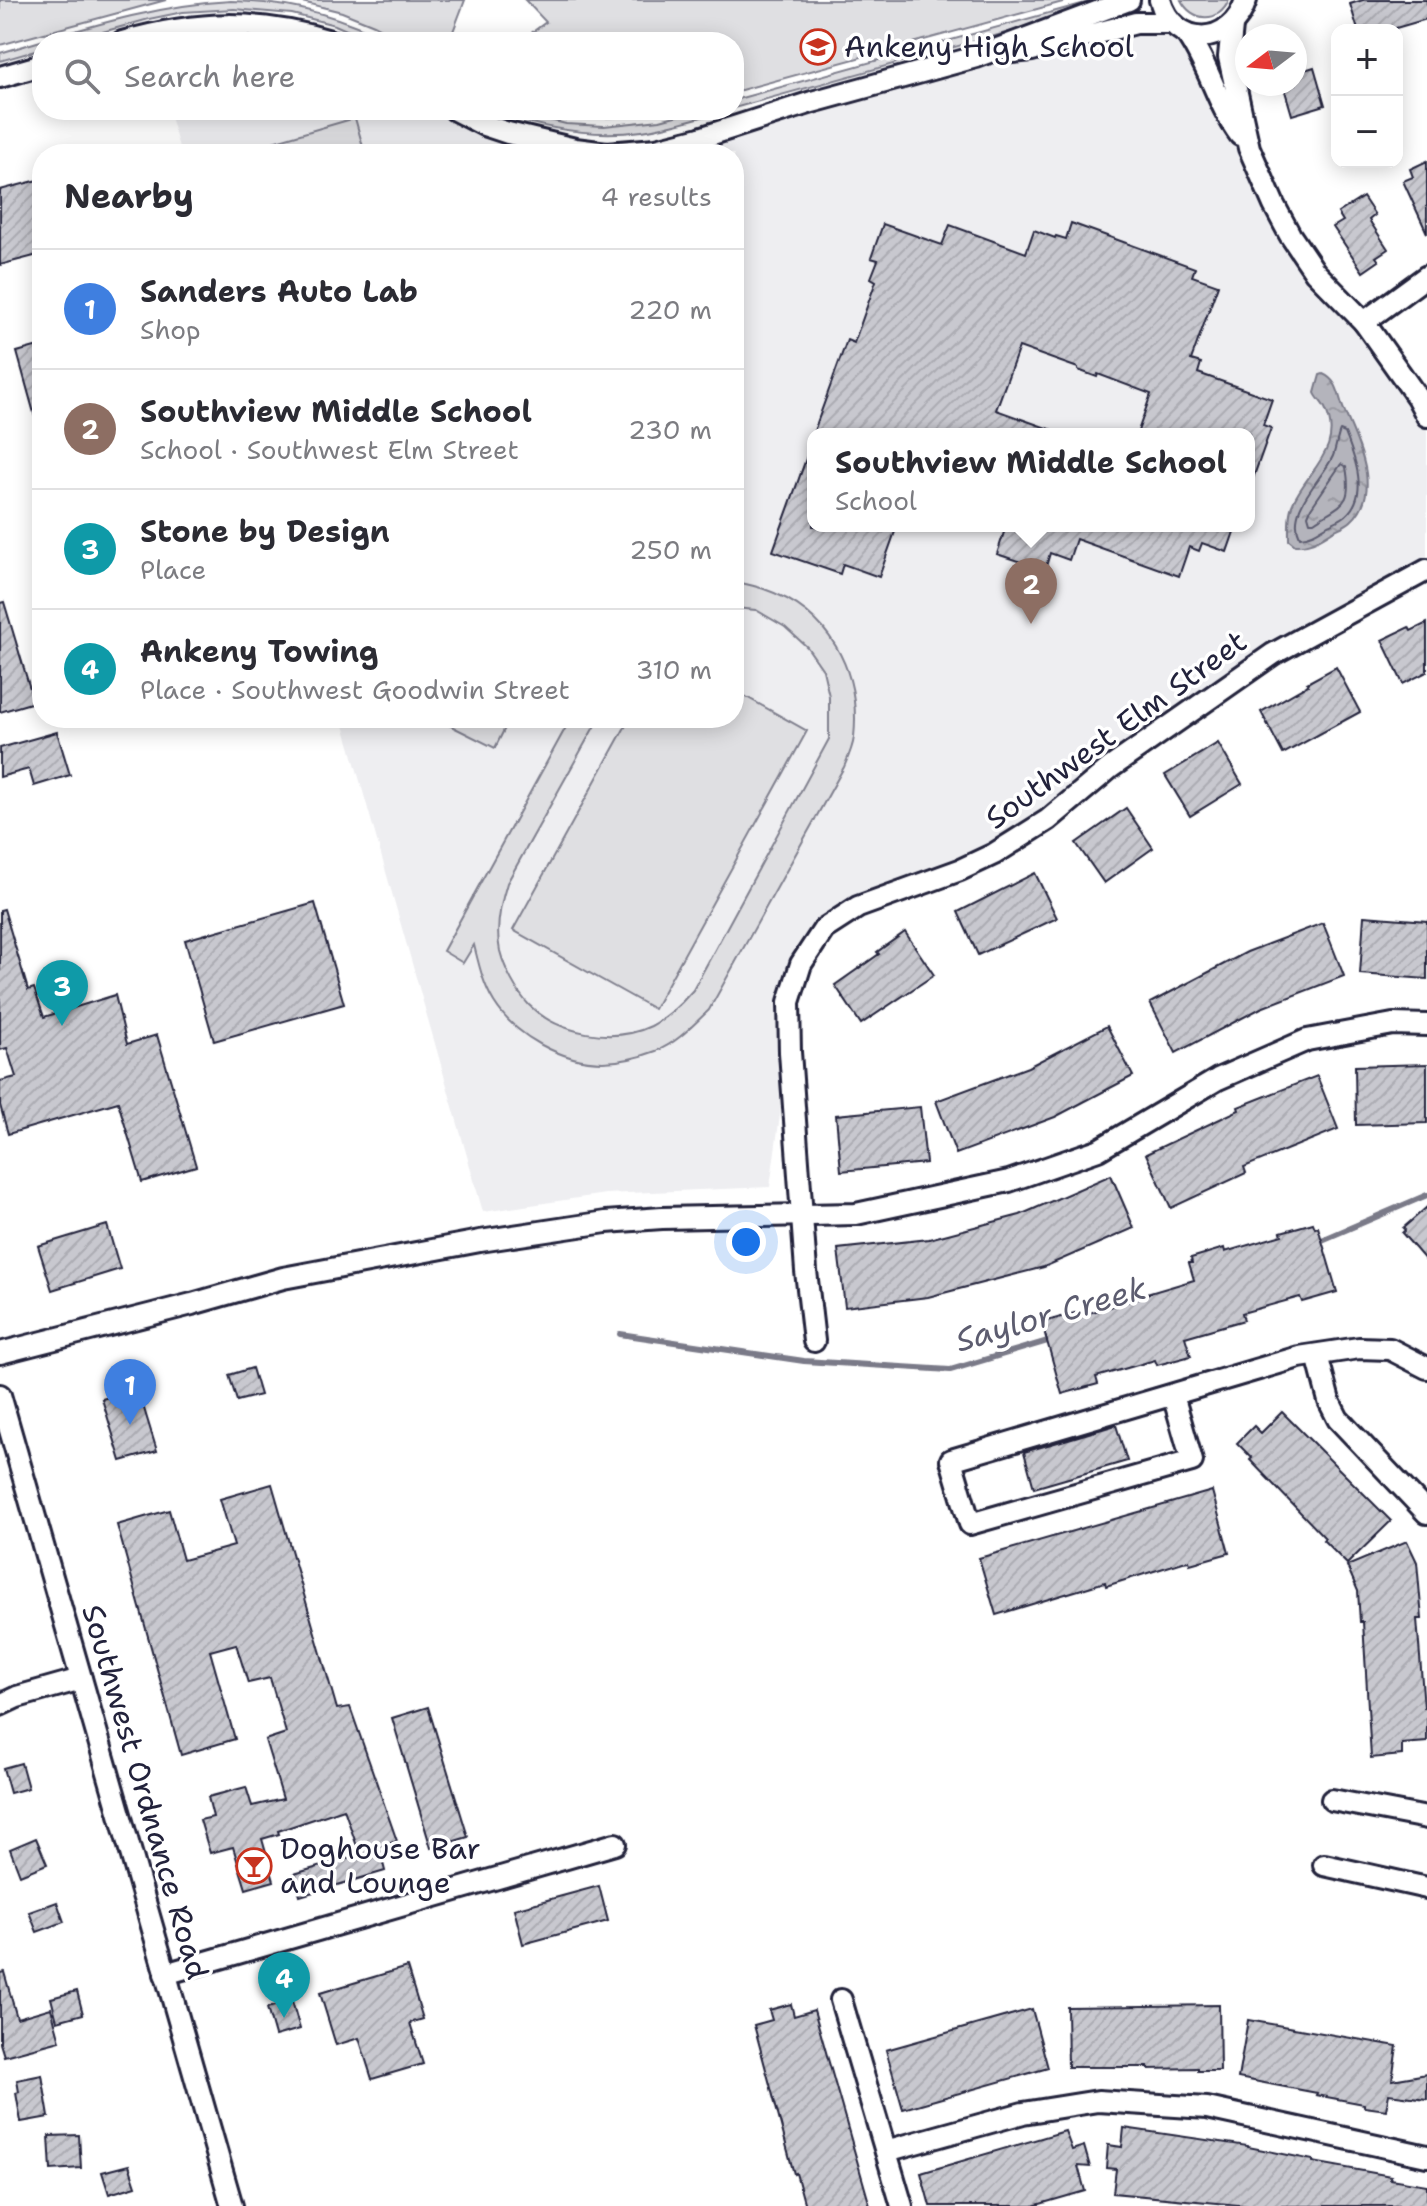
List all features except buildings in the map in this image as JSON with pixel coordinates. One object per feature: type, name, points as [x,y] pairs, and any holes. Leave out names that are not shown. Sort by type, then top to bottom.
[{"type":"street","points":[[676,144],[812,102],[976,57],[1129,0]]},
{"type":"street","points":[[1160,0],[1163,11],[1204,60],[1227,115],[1249,148],[1290,235],[1315,272],[1364,322],[1427,416]]},
{"type":"street","points":[[976,57],[1032,50],[1136,23],[1179,28],[1198,36],[1210,36],[1222,33],[1240,13],[1263,0]]},
{"type":"street","points":[[1240,13],[1229,57],[1249,148]]},
{"type":"street","points":[[161,32],[223,24],[276,27],[295,32]]},
{"type":"street","points":[[0,77],[32,68]]},
{"type":"street","points":[[474,120],[552,144]]},
{"type":"street","points":[[1364,322],[1427,276]]},
{"type":"street","name":"Southwest Elm Street","points":[[814,1341],[802,1216],[789,1002],[801,964],[824,929],[858,907],[960,870],[994,854],[1048,820],[1110,768],[1273,654],[1427,570]]},
{"type":"street","points":[[0,1353],[283,1278],[480,1241],[606,1222],[856,1214],[1009,1181],[1098,1150],[1218,1079],[1307,1040],[1393,1024],[1427,1025]]},
{"type":"street","points":[[1173,1395],[1192,1461],[970,1524],[951,1460],[1299,1357],[1359,1348],[1390,1349],[1427,1368]]},
{"type":"street","points":[[1317,1355],[1329,1401],[1338,1419],[1427,1513]]},
{"type":"street","name":"Southwest Ordnance Road","points":[[0,1395],[232,2206]]},
{"type":"street","points":[[0,1705],[17,1697],[81,1679]]},
{"type":"street","points":[[1332,1800],[1427,1818]]},
{"type":"street","points":[[165,1974],[615,1844]]},
{"type":"street","points":[[1324,1865],[1427,1888]]},
{"type":"street","points":[[841,2000],[902,2206]]},
{"type":"street","points":[[886,2151],[1023,2113],[1098,2101],[1207,2108],[1427,2156]]},
{"type":"shaded area","points":[[0,0],[166,0],[48,32],[32,32],[32,36],[0,45]]},
{"type":"shaded area","points":[[294,0],[465,0],[453,32],[387,32],[342,12]]},
{"type":"shaded area","name":"Ankeny High School","points":[[525,0],[1070,0],[744,89],[744,32],[532,32],[546,22]]},
{"type":"shaded area","points":[[1096,0],[1118,0],[744,105],[744,97]]},
{"type":"shaded area","points":[[1181,0],[1229,0],[1219,13],[1205,17],[1192,13]]},
{"type":"shaded area","points":[[231,1],[293,7],[333,17],[369,32],[351,32],[292,14],[234,9],[183,12],[103,32],[73,32],[114,20],[202,3]]},
{"type":"shaded area","points":[[1171,23],[1274,205],[1427,416],[1427,570],[1273,654],[1048,820],[858,907],[801,964],[770,1187],[605,1194],[483,1212],[345,728],[744,728],[744,144],[642,144],[744,120],[744,117],[976,57]]},
{"type":"shaded area","points":[[32,44],[32,52],[0,61],[0,53]]},
{"type":"shaded area","points":[[171,120],[490,120],[575,144],[178,144]]},
{"type":"shaded area","points":[[356,120],[362,144],[265,144]]},
{"type":"shaded area","points":[[520,120],[604,126],[691,120],[622,133],[583,132]]},
{"type":"shaded area","points":[[744,584],[787,599],[823,628],[836,646],[846,667],[855,713],[854,737],[844,767],[709,1010],[684,1033],[656,1051],[616,1061],[587,1061],[541,1045],[514,1026],[494,1002],[474,945],[463,963],[443,951],[566,728],[593,728],[507,883],[499,917],[502,958],[529,1005],[555,1023],[587,1033],[620,1034],[651,1026],[674,1010],[693,990],[829,739],[829,696],[823,670],[807,647],[785,627],[756,610],[744,609]]},
{"type":"shaded area","points":[[744,696],[807,731],[654,1009],[513,930],[624,728],[744,728]]},
{"type":"shaded area","points":[[455,728],[505,728],[495,748]]},
{"type":"water","points":[[1323,374],[1335,385],[1361,451],[1367,481],[1366,496],[1361,509],[1348,524],[1311,543],[1295,545],[1289,540],[1291,507],[1322,458],[1330,435],[1325,408],[1315,393]]},
{"type":"waterway","name":"Saylor Creek","points":[[1315,1243],[1427,1195]]},
{"type":"waterway","name":"Saylor Creek","points":[[620,1334],[804,1361],[950,1370],[1054,1339]]},
{"type":"place","name":"Ankeny High School","points":[[818,47]]},
{"type":"place","name":"Southview Middle School","points":[[1031,624]]},
{"type":"place","name":"Stone by Design","points":[[62,1026]]},
{"type":"place","name":"Sanders Auto Lab","points":[[130,1425]]},
{"type":"place","name":"Doghouse Bar and Lounge","points":[[254,1866]]},
{"type":"place","name":"Ankeny Towing","points":[[284,2018]]}]
